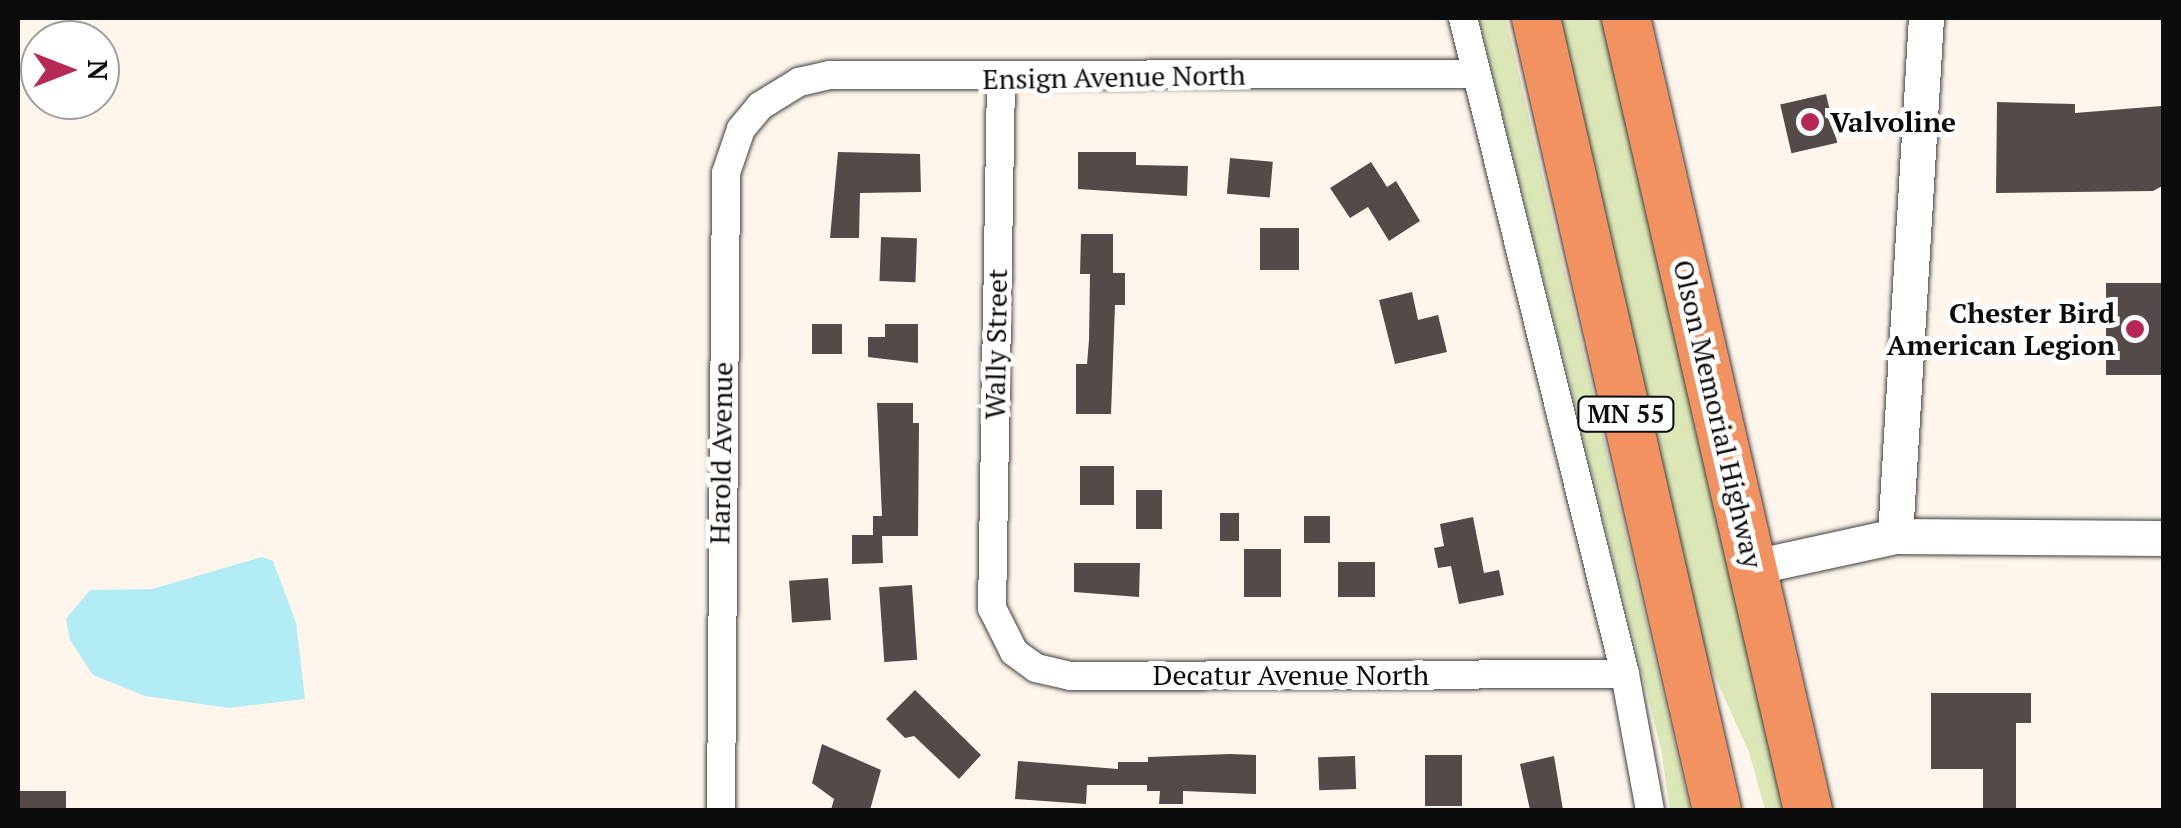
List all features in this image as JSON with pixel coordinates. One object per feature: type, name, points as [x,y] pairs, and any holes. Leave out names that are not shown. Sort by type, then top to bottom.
[{"type":"highway","name":"MN 55","points":[[1536,18],[1717,810]]},
{"type":"highway","name":"Olson Memorial Highway","points":[[1626,18],[1808,810]]},
{"type":"street","points":[[1463,18],[1625,674],[1650,810]]},
{"type":"street","points":[[1894,536],[1926,18]]},
{"type":"street","name":"Ensign Avenue North","points":[[760,106],[799,82],[830,75],[1001,79],[1476,74]]},
{"type":"street","name":"Wally Street","points":[[992,608],[1001,79]]},
{"type":"street","name":"Harold Avenue","points":[[721,810],[726,173],[741,129],[760,106]]},
{"type":"street","points":[[1753,567],[1894,536],[2164,538]]},
{"type":"street","name":"Decatur Avenue North","points":[[992,608],[1014,652],[1036,668],[1071,676],[1625,674]]},
{"type":"green space","points":[[1479,18],[1506,18],[1690,810],[1670,810],[1661,749]]},
{"type":"green space","points":[[1557,18],[1607,18],[1785,810],[1765,810],[1749,752],[1706,657]]},
{"type":"water","points":[[262,557],[273,561],[296,623],[305,699],[229,708],[145,696],[93,675],[70,640],[66,619],[90,590],[152,589]]},
{"type":"building","points":[[1826,94],[1837,143],[1791,153],[1780,105]]},
{"type":"building","points":[[1997,102],[2075,104],[2075,113],[2161,106],[2164,185],[2153,191],[1996,193]]},
{"type":"building","points":[[838,152],[920,154],[921,192],[860,193],[859,238],[830,238]]},
{"type":"building","points":[[1078,152],[1136,152],[1136,165],[1188,166],[1187,196],[1078,189]]},
{"type":"building","points":[[1230,158],[1273,162],[1270,198],[1227,194]]},
{"type":"building","points":[[1371,162],[1387,187],[1396,181],[1420,221],[1389,241],[1368,207],[1350,218],[1330,188]]},
{"type":"building","points":[[1260,228],[1299,228],[1299,270],[1260,270]]},
{"type":"building","points":[[1081,234],[1113,234],[1113,273],[1125,273],[1125,305],[1115,305],[1111,414],[1076,414],[1076,364],[1087,364],[1089,340],[1090,274],[1080,274]]},
{"type":"building","points":[[881,237],[917,238],[915,282],[879,281]]},
{"type":"building","name":"Chester Bird American Legion","points":[[2106,283],[2164,283],[2164,375],[2106,375]]},
{"type":"building","points":[[1412,292],[1418,320],[1438,315],[1447,352],[1395,364],[1379,300]]},
{"type":"building","points":[[812,324],[842,324],[842,354],[812,354]]},
{"type":"building","points":[[885,324],[918,324],[918,363],[868,357],[868,337],[885,337]]},
{"type":"building","points":[[877,403],[913,403],[913,423],[919,423],[918,536],[882,536],[883,563],[852,564],[852,535],[873,535],[873,516],[882,516]]},
{"type":"building","points":[[1080,466],[1114,466],[1114,505],[1080,505]]},
{"type":"building","points":[[1136,490],[1162,490],[1162,529],[1136,529]]},
{"type":"building","points":[[1220,513],[1239,513],[1239,541],[1220,541]]},
{"type":"building","points":[[1304,516],[1330,516],[1330,543],[1304,543]]},
{"type":"building","points":[[1473,517],[1484,573],[1499,570],[1504,595],[1459,604],[1451,566],[1438,568],[1434,548],[1444,546],[1440,524]]},
{"type":"building","points":[[1244,549],[1281,549],[1281,597],[1244,597]]},
{"type":"building","points":[[1338,562],[1375,562],[1375,597],[1338,597]]},
{"type":"building","points":[[1074,563],[1140,563],[1139,597],[1074,592]]},
{"type":"building","points":[[828,578],[831,620],[792,623],[789,581]]},
{"type":"building","points":[[912,585],[917,660],[884,662],[879,587]]},
{"type":"building","points":[[915,690],[981,755],[959,779],[914,736],[905,738],[886,719]]},
{"type":"building","points":[[1931,693],[2031,693],[2031,723],[2016,723],[2016,810],[1983,810],[1983,769],[1931,769]]},
{"type":"building","points":[[822,744],[881,770],[870,810],[831,810],[834,799],[812,783]]},
{"type":"building","points":[[1256,755],[1256,794],[1183,791],[1183,804],[1159,804],[1160,791],[1147,791],[1147,785],[1087,785],[1086,804],[1015,799],[1018,761],[1118,769],[1118,762],[1148,762],[1148,757]]},
{"type":"building","points":[[1425,755],[1462,755],[1462,806],[1425,806]]},
{"type":"building","points":[[1355,756],[1356,789],[1319,790],[1318,757]]},
{"type":"building","points":[[1554,756],[1563,810],[1530,810],[1520,764]]},
{"type":"building","points":[[18,791],[66,791],[66,810],[18,810]]},
{"type":"place","name":"Valvoline","points":[[1810,122]]},
{"type":"place","name":"Chester Bird American Legion","points":[[2135,329]]}]
